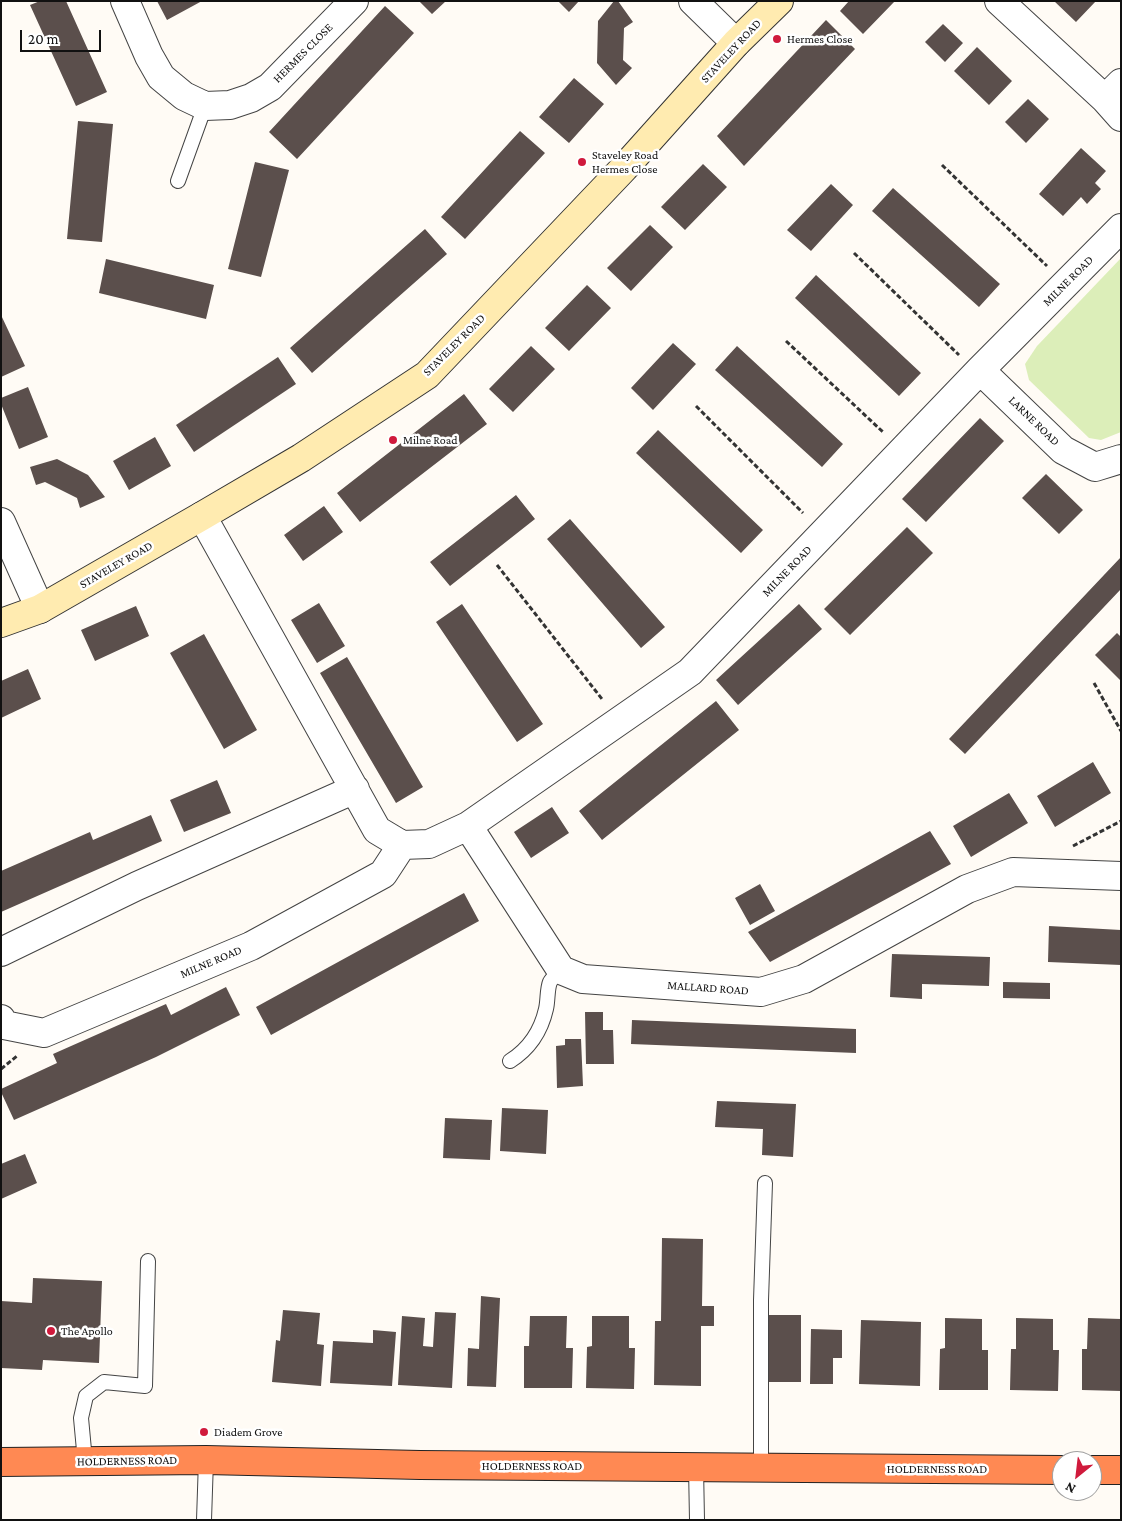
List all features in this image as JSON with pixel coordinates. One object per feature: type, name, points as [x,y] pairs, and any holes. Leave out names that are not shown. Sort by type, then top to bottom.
[{"type":"highway","name":"HOLDERNESS ROAD","points":[[1,1462],[206,1460],[420,1465],[1052,1470]]},
{"type":"highway","points":[[1102,1470],[1121,1470]]},
{"type":"street","name":"HERMES CLOSE","points":[[125,1],[149,56],[161,77],[184,96],[205,106],[230,105],[251,98],[270,87],[354,1]]},
{"type":"street","points":[[693,1],[736,43]]},
{"type":"street","name":"STAVELEY ROAD","points":[[1,623],[40,609],[202,516],[301,458],[427,375],[624,168],[736,43],[779,1]]},
{"type":"street","points":[[999,1],[1116,100]]},
{"type":"street","name":"MILNE ROAD","points":[[1,1019],[4,1025],[44,1033],[250,946],[383,874],[402,846],[429,844],[468,826],[690,672],[979,371],[1121,228]]},
{"type":"street","name":"LARNE ROAD","points":[[979,371],[1063,450],[1094,467],[1121,459]]},
{"type":"street","points":[[202,516],[377,830],[402,846]]},
{"type":"street","points":[[1,522],[40,609]]},
{"type":"street","points":[[1,952],[137,886],[355,789]]},
{"type":"street","points":[[468,826],[561,970]]},
{"type":"street","name":"MALLARD ROAD","points":[[561,970],[583,979],[761,992],[804,979],[967,889],[1013,872],[1121,876]]},
{"type":"lane","points":[[178,181],[205,106]]},
{"type":"lane","points":[[510,1061],[534,1040],[542,1023],[550,982],[561,970]]},
{"type":"lane","points":[[761,1468],[761,1300],[766,1183]]},
{"type":"lane","points":[[85,1461],[82,1418],[86,1396],[104,1382],[145,1386],[148,1261]]},
{"type":"lane","points":[[204,1520],[206,1460]]},
{"type":"lane","points":[[696,1467],[696,1520]]},
{"type":"path","points":[[942,165],[1066,283]]},
{"type":"path","points":[[854,254],[979,371]]},
{"type":"path","points":[[786,341],[903,450]]},
{"type":"path","points":[[696,406],[824,532]]},
{"type":"path","points":[[497,565],[620,721]]},
{"type":"path","points":[[1094,683],[1121,731]]},
{"type":"green space","points":[[1121,258],[1121,432],[1101,440],[1089,438],[1029,380],[1025,364],[1037,346]]},
{"type":"building","points":[[40,1],[66,1],[107,92],[76,106],[30,5]]},
{"type":"building","points":[[157,1],[202,1],[167,20]]},
{"type":"building","points":[[419,1],[446,1],[432,14]]},
{"type":"building","points":[[558,1],[579,1],[569,12]]},
{"type":"building","points":[[614,1],[618,1],[633,22],[624,28],[623,60],[632,68],[616,85],[597,63],[598,21]]},
{"type":"building","points":[[849,1],[895,1],[863,34],[840,11]]},
{"type":"building","points":[[1054,1],[1096,1],[1076,22]]},
{"type":"building","points":[[385,6],[414,33],[297,159],[269,132]]},
{"type":"building","points":[[826,20],[855,49],[744,166],[717,136]]},
{"type":"building","points":[[943,24],[963,43],[945,62],[925,42]]},
{"type":"building","points":[[977,47],[1012,81],[989,105],[954,71]]},
{"type":"building","points":[[574,78],[604,104],[569,143],[539,117]]},
{"type":"building","points":[[1028,99],[1049,119],[1026,143],[1005,122]]},
{"type":"building","points":[[78,121],[113,124],[102,242],[67,239]]},
{"type":"building","points":[[520,131],[545,153],[465,239],[441,217]]},
{"type":"building","points":[[1081,148],[1106,171],[1095,183],[1101,189],[1087,204],[1081,197],[1063,216],[1039,194]]},
{"type":"building","points":[[255,162],[289,170],[261,277],[228,269]]},
{"type":"building","points":[[703,164],[727,187],[685,230],[661,207]]},
{"type":"building","points":[[831,184],[853,205],[811,251],[787,230]]},
{"type":"building","points":[[893,188],[1000,284],[979,307],[872,211]]},
{"type":"building","points":[[650,225],[673,247],[631,291],[607,268]]},
{"type":"building","points":[[425,229],[447,254],[312,373],[290,348]]},
{"type":"building","points":[[106,259],[214,285],[206,319],[99,293]]},
{"type":"building","points":[[816,275],[921,373],[899,396],[795,298]]},
{"type":"building","points":[[587,285],[611,308],[569,351],[545,328]]},
{"type":"building","points":[[1,315],[25,366],[1,377]]},
{"type":"building","points":[[673,343],[696,364],[653,410],[631,388]]},
{"type":"building","points":[[531,346],[555,369],[513,412],[489,389]]},
{"type":"building","points":[[737,346],[843,444],[822,467],[715,370]]},
{"type":"building","points":[[278,357],[296,384],[194,452],[176,425]]},
{"type":"building","points":[[28,387],[48,437],[19,449],[1,404],[1,398]]},
{"type":"building","points":[[464,394],[487,424],[360,522],[337,493]]},
{"type":"building","points":[[980,418],[1004,441],[926,522],[902,499]]},
{"type":"building","points":[[658,430],[763,530],[741,553],[636,453]]},
{"type":"building","points":[[155,437],[171,466],[129,490],[113,461]]},
{"type":"building","points":[[57,459],[88,475],[105,497],[80,508],[77,498],[45,482],[36,485],[30,467]]},
{"type":"building","points":[[1046,474],[1083,510],[1059,534],[1022,498]]},
{"type":"building","points":[[516,495],[535,519],[450,586],[430,562]]},
{"type":"building","points":[[324,506],[343,532],[303,561],[284,535]]},
{"type":"building","points":[[570,519],[665,627],[641,648],[547,539]]},
{"type":"building","points":[[907,527],[933,553],[850,635],[824,609]]},
{"type":"building","points":[[1121,557],[1121,589],[965,754],[949,739]]},
{"type":"building","points":[[319,603],[345,646],[317,663],[291,620]]},
{"type":"building","points":[[462,604],[543,724],[517,742],[436,622]]},
{"type":"building","points":[[799,604],[822,629],[738,705],[716,680]]},
{"type":"building","points":[[136,606],[149,636],[95,661],[81,630]]},
{"type":"building","points":[[1117,633],[1121,637],[1121,681],[1095,655]]},
{"type":"building","points":[[204,634],[257,730],[224,749],[170,653]]},
{"type":"building","points":[[347,657],[423,787],[396,803],[320,673]]},
{"type":"building","points":[[28,669],[41,699],[1,718],[1,681]]},
{"type":"building","points":[[716,701],[739,730],[602,840],[579,811]]},
{"type":"building","points":[[1093,762],[1111,793],[1055,827],[1037,796]]},
{"type":"building","points":[[217,780],[231,813],[184,832],[170,800]]},
{"type":"building","points":[[1009,793],[1028,823],[971,857],[953,826]]},
{"type":"building","points":[[552,807],[569,833],[531,858],[514,832]]},
{"type":"building","points":[[151,815],[162,841],[1,912],[1,871],[90,832],[93,840]]},
{"type":"building","points":[[930,831],[951,864],[770,962],[748,932]]},
{"type":"building","points":[[760,884],[775,911],[750,925],[735,898]]},
{"type":"building","points":[[464,893],[479,921],[271,1035],[256,1007]]},
{"type":"building","points":[[1049,926],[1121,930],[1121,965],[1048,962]]},
{"type":"building","points":[[892,954],[990,957],[989,986],[922,984],[922,999],[890,997]]},
{"type":"building","points":[[1003,982],[1050,983],[1050,999],[1003,998]]},
{"type":"building","points":[[226,987],[240,1015],[156,1057],[14,1120],[1,1089],[57,1063],[53,1054],[166,1004],[171,1015]]},
{"type":"building","points":[[585,1012],[603,1012],[603,1030],[613,1030],[614,1064],[586,1064]]},
{"type":"building","points":[[632,1020],[856,1029],[856,1053],[631,1044]]},
{"type":"building","points":[[565,1039],[581,1039],[583,1086],[557,1088],[556,1046],[565,1045]]},
{"type":"building","points":[[717,1101],[796,1104],[793,1157],[762,1155],[763,1129],[715,1127]]},
{"type":"building","points":[[502,1108],[548,1110],[546,1154],[500,1151]]},
{"type":"building","points":[[445,1118],[492,1120],[490,1160],[443,1158]]},
{"type":"building","points":[[25,1154],[37,1183],[1,1199],[1,1164]]},
{"type":"building","points":[[662,1238],[703,1239],[702,1306],[714,1306],[714,1326],[701,1326],[701,1386],[654,1385],[655,1321],[661,1321]]},
{"type":"building","name":"The Apollo","points":[[33,1278],[102,1281],[99,1363],[43,1360],[42,1370],[1,1368],[1,1301],[32,1303]]},
{"type":"building","points":[[481,1296],[500,1298],[496,1387],[467,1386],[468,1348],[479,1349]]},
{"type":"building","points":[[283,1310],[320,1313],[317,1344],[324,1345],[321,1386],[272,1382],[276,1340],[280,1341]]},
{"type":"building","points":[[435,1312],[456,1313],[452,1388],[398,1385],[402,1316],[425,1318],[423,1346],[433,1347]]},
{"type":"building","points":[[768,1315],[801,1315],[801,1382],[767,1382]]},
{"type":"building","points":[[530,1316],[567,1316],[566,1348],[573,1348],[572,1388],[524,1388],[524,1346],[529,1346]]},
{"type":"building","points":[[592,1316],[629,1316],[629,1348],[635,1348],[634,1389],[586,1388],[587,1347],[592,1346]]},
{"type":"building","points":[[945,1318],[982,1319],[982,1350],[988,1350],[988,1390],[939,1390],[940,1349],[945,1348]]},
{"type":"building","points":[[1016,1318],[1053,1319],[1053,1350],[1059,1350],[1058,1391],[1010,1390],[1011,1349],[1016,1349]]},
{"type":"building","points":[[1088,1318],[1121,1319],[1121,1391],[1082,1390],[1082,1349],[1087,1349]]},
{"type":"building","points":[[861,1320],[921,1322],[920,1386],[859,1384]]},
{"type":"building","points":[[811,1329],[842,1330],[842,1358],[833,1358],[833,1384],[810,1384]]},
{"type":"building","points":[[373,1330],[396,1332],[392,1386],[330,1383],[333,1341],[373,1343]]},
{"type":"place","name":"Hermes Close","points":[[777,39]]},
{"type":"place","name":"Staveley Road Hermes Close","points":[[582,162]]},
{"type":"place","name":"Milne Road","points":[[393,440]]},
{"type":"place","name":"The Apollo","points":[[51,1331]]},
{"type":"place","name":"Diadem Grove","points":[[204,1432]]}]
